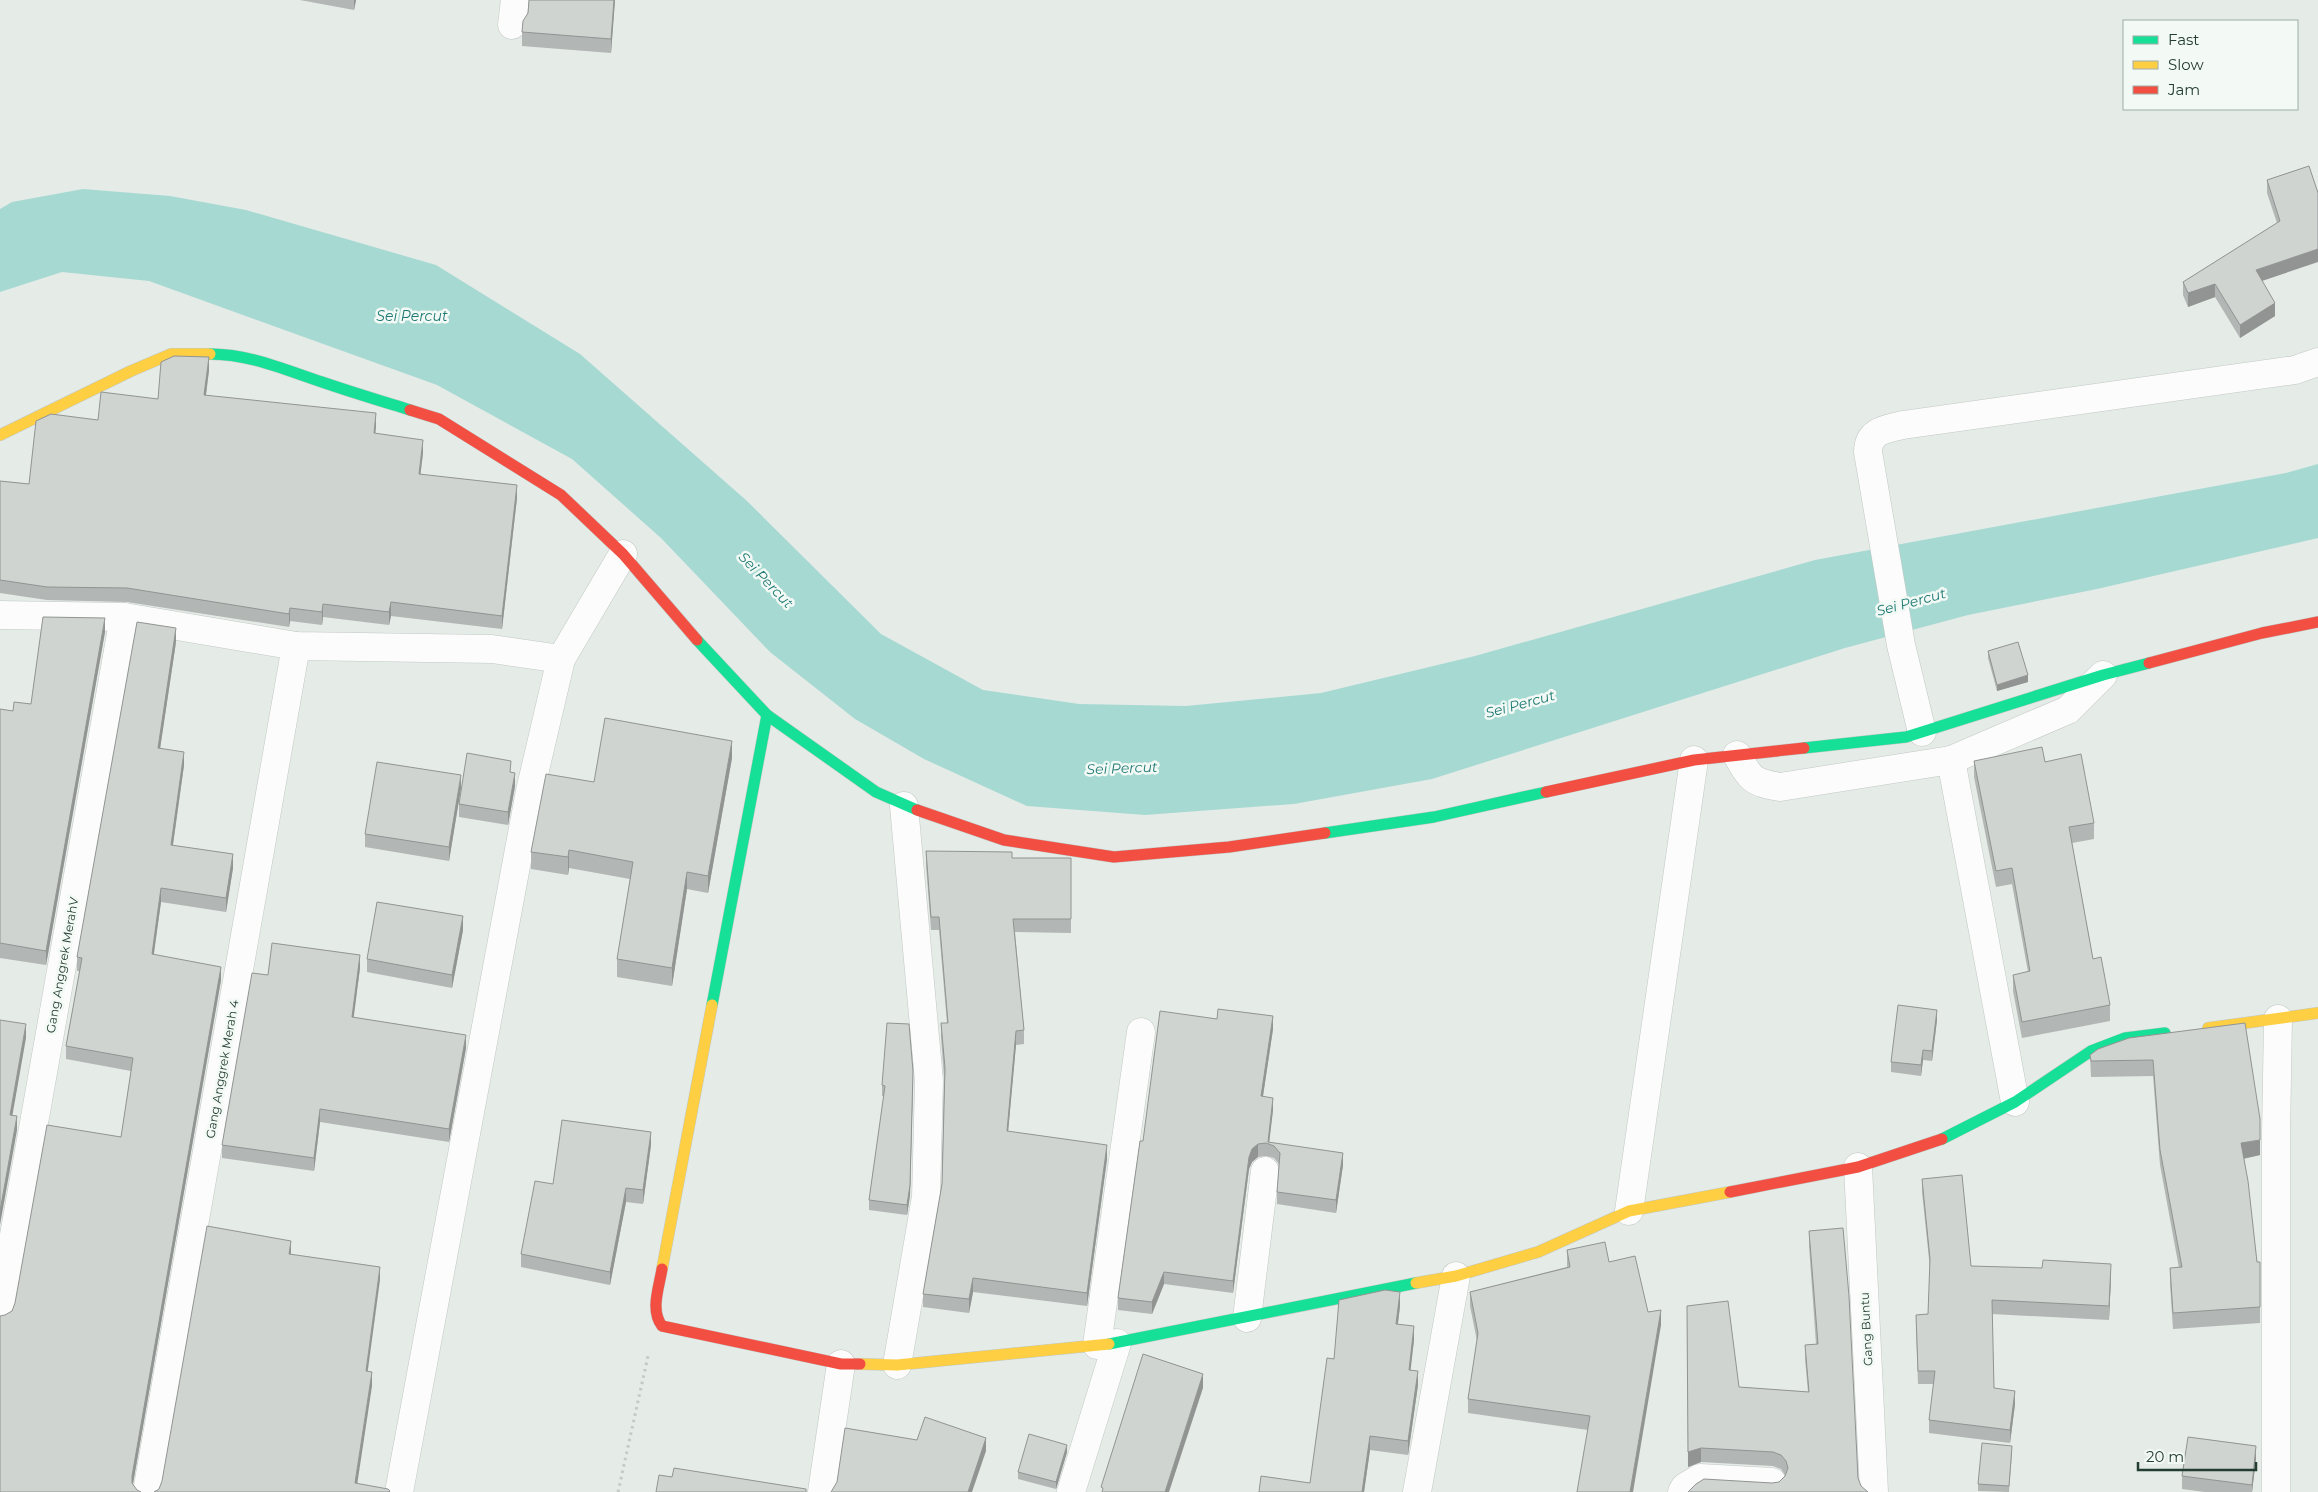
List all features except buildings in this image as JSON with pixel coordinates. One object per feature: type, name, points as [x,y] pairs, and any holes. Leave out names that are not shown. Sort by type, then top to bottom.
[{"type":"street","points":[[0,435],[86,392],[171,354],[226,354],[273,364],[321,382],[439,419],[561,495],[623,554],[691,634],[767,715],[876,792],[904,806],[1004,840],[1114,857],[1229,847],[1434,817],[1694,760],[1906,737],[2103,675],[2262,633],[2318,622]]},
{"type":"street","points":[[1922,732],[1901,645],[1868,452],[1868,442],[1873,434],[1885,429],[2295,370],[2318,362]]},
{"type":"street","points":[[399,1492],[530,791],[561,659],[623,554]]},
{"type":"street","points":[[0,615],[124,617],[296,646],[492,649],[561,659]]},
{"type":"street","name":"Gang Anggrek MerahV","points":[[0,1314],[124,617]]},
{"type":"street","name":"Gang Anggrek Merah 4","points":[[147,1492],[296,646]]},
{"type":"street","points":[[1737,755],[1749,778],[1763,784],[1780,786],[1951,760],[2068,710],[2103,675]]},
{"type":"street","points":[[767,715],[657,1298],[656,1318],[662,1326],[841,1364],[897,1365],[1107,1344],[1246,1318],[1385,1288],[1456,1276],[1538,1252],[1629,1211],[1858,1167],[1933,1144],[2016,1102],[2091,1051],[2107,1043],[2125,1038],[2173,1032]]},
{"type":"street","points":[[1629,1211],[1694,760]]},
{"type":"street","points":[[1951,760],[2016,1102]]},
{"type":"street","points":[[897,1365],[926,1197],[929,1081],[904,806]]},
{"type":"street","points":[[2192,1030],[2318,1013]]},
{"type":"street","points":[[2276,1492],[2276,1134],[2278,1019]]},
{"type":"street","points":[[1071,1492],[1107,1344],[1141,1032]]},
{"type":"street","name":"Gang Buntu","points":[[1858,1167],[1874,1492]]},
{"type":"street","points":[[1246,1318],[1265,1172]]},
{"type":"street","points":[[1417,1492],[1456,1276]]},
{"type":"street","points":[[822,1492],[841,1364]]},
{"type":"street","points":[[1682,1492],[1685,1487],[1700,1478],[1772,1482]]},
{"type":"path","points":[[618,1492],[656,1318]]},
{"type":"water","name":"Sei Percut","points":[[83,189],[170,196],[246,210],[436,265],[580,354],[747,501],[881,634],[983,690],[1079,704],[1186,706],[1321,693],[1475,656],[1815,560],[2286,473],[2318,464],[2318,538],[2097,589],[1968,615],[1845,648],[1432,779],[1294,804],[1145,815],[1027,806],[924,759],[855,719],[770,652],[661,538],[572,459],[437,385],[149,281],[62,272],[0,292],[0,209],[12,202]]},
{"type":"traffic: fast","points":[[210,354],[253,360],[410,410]]},
{"type":"traffic: fast","points":[[697,640],[767,715],[876,792],[917,810]]},
{"type":"traffic: fast","points":[[1804,748],[1906,737],[2103,675],[2149,663]]},
{"type":"traffic: fast","points":[[712,1005],[767,715]]},
{"type":"traffic: fast","points":[[1325,833],[1434,817],[1546,792]]},
{"type":"traffic: fast","points":[[1942,1139],[2015,1102],[2091,1051],[2125,1038],[2165,1033]]},
{"type":"traffic: fast","points":[[1109,1344],[1416,1283]]},
{"type":"traffic: slow","points":[[0,435],[131,371],[171,354],[210,354]]},
{"type":"traffic: slow","points":[[662,1269],[712,1005]]},
{"type":"traffic: slow","points":[[2208,1028],[2318,1013]]},
{"type":"traffic: slow","points":[[1416,1283],[1456,1276],[1538,1252],[1629,1211],[1730,1192]]},
{"type":"traffic: slow","points":[[860,1364],[897,1365],[1109,1344]]},
{"type":"traffic: jam","points":[[410,410],[439,419],[561,495],[623,554],[697,640]]},
{"type":"traffic: jam","points":[[2149,663],[2262,633],[2318,622]]},
{"type":"traffic: jam","points":[[1546,792],[1694,760],[1804,748]]},
{"type":"traffic: jam","points":[[917,810],[1004,840],[1114,857],[1229,847],[1325,833]]},
{"type":"traffic: jam","points":[[1730,1192],[1858,1167],[1942,1139]]},
{"type":"traffic: jam","points":[[662,1269],[656,1306],[658,1320],[662,1326],[841,1364],[860,1364]]}]
